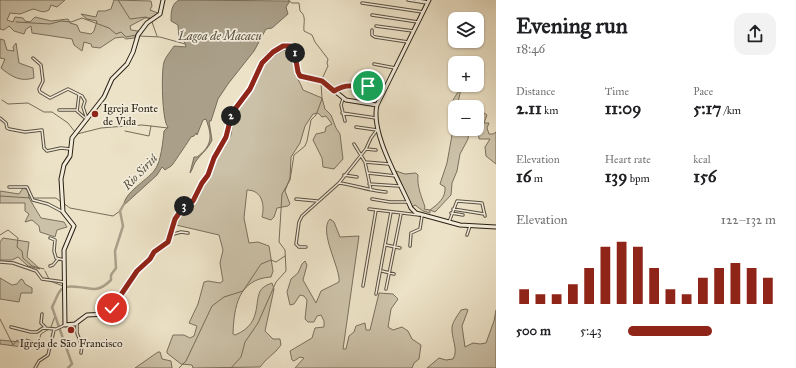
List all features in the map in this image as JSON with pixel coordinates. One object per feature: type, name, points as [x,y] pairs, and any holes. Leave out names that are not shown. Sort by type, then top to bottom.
[{"type":"street","points":[[63,212],[61,179],[64,165],[69,158],[72,138],[104,97],[112,79],[127,64],[133,52],[138,35],[147,23],[160,14],[163,0]]},
{"type":"street","points":[[408,0],[428,2]]},
{"type":"street","points":[[416,0],[428,2]]},
{"type":"street","points":[[413,213],[377,130],[376,109],[428,2]]},
{"type":"street","points":[[362,3],[423,12]]},
{"type":"street","points":[[372,15],[418,22]]},
{"type":"street","points":[[376,26],[414,31]]},
{"type":"street","points":[[372,30],[372,35],[374,37],[408,42]]},
{"type":"street","points":[[106,314],[137,271],[150,259],[154,252],[167,244],[175,219],[181,209],[193,201],[208,175],[214,158],[226,137],[234,110],[250,89],[262,63],[268,56],[283,46],[290,46],[295,55],[300,76],[322,81],[343,99],[377,105]]},
{"type":"street","points":[[33,58],[41,64],[43,79],[39,88],[40,92],[50,98],[68,89],[79,95],[85,101],[83,107],[86,119]]},
{"type":"street","points":[[374,64],[395,68]]},
{"type":"street","points":[[334,91],[346,85],[360,87],[367,92],[381,97]]},
{"type":"street","points":[[367,92],[368,86]]},
{"type":"street","points":[[76,110],[79,95]]},
{"type":"street","points":[[343,99],[341,104],[345,121]]},
{"type":"street","points":[[372,104],[376,109]]},
{"type":"street","points":[[59,110],[76,110],[86,119]]},
{"type":"street","points":[[342,113],[376,118]]},
{"type":"street","points":[[0,118],[6,123],[7,128],[9,129],[25,132],[42,130],[44,148],[47,151],[62,148],[71,150]]},
{"type":"street","points":[[356,127],[377,130]]},
{"type":"street","points":[[306,247],[299,247],[296,244],[299,222],[317,201],[338,183],[366,149],[377,130]]},
{"type":"street","points":[[354,144],[365,162],[371,190]]},
{"type":"street","points":[[366,149],[376,150]]},
{"type":"street","points":[[365,162],[392,164]]},
{"type":"street","points":[[368,173],[397,176]]},
{"type":"street","points":[[344,175],[357,177]]},
{"type":"street","points":[[338,183],[386,192]]},
{"type":"street","points":[[369,184],[402,186]]},
{"type":"street","points":[[9,187],[27,187],[33,200],[48,204],[63,212],[74,226],[64,248],[65,325]]},
{"type":"street","points":[[296,199],[317,201]]},
{"type":"street","points":[[372,200],[408,202]]},
{"type":"street","points":[[449,222],[451,213],[456,201],[482,203],[484,215],[453,209]]},
{"type":"street","points":[[369,209],[400,214],[413,213],[470,226],[496,227]]},
{"type":"street","points":[[363,286],[376,210]]},
{"type":"street","points":[[376,294],[392,212]]},
{"type":"street","points":[[451,213],[463,215]]},
{"type":"street","points":[[386,289],[400,214]]},
{"type":"street","points":[[410,246],[411,233],[420,229],[421,216]]},
{"type":"street","points":[[467,235],[470,226]]},
{"type":"street","points":[[170,235],[178,232],[188,233]]},
{"type":"street","points":[[50,238],[55,240],[54,251],[58,259]]},
{"type":"street","points":[[386,245],[400,248]]},
{"type":"street","points":[[58,259],[64,260]]},
{"type":"street","points":[[50,266],[53,265],[58,259]]},
{"type":"street","points":[[0,262],[13,263],[36,271],[42,279],[65,286]]},
{"type":"street","points":[[382,272],[394,274]]},
{"type":"street","points":[[42,314],[41,323],[46,328]]},
{"type":"street","points":[[11,327],[37,332],[41,328],[57,328],[77,323],[87,315],[106,314],[113,318],[120,319]]},
{"type":"street","points":[[77,323],[77,333],[82,346],[81,353]]},
{"type":"street","points":[[35,368],[40,360],[48,355],[57,328]]},
{"type":"shaded area","points":[[0,0],[65,0],[57,7],[51,5],[49,10],[44,12],[33,9],[20,14],[10,13],[7,20],[13,22],[15,17],[23,18],[25,21],[30,22],[35,17],[51,21],[68,19],[70,23],[77,25],[80,32],[91,34],[94,31],[97,21],[87,19],[81,14],[96,17],[98,11],[111,9],[114,0],[151,1],[152,6],[150,10],[158,13],[152,18],[145,18],[130,26],[131,30],[138,31],[134,38],[115,38],[100,48],[92,47],[91,44],[84,42],[82,51],[74,45],[72,39],[32,33],[31,26],[26,29],[24,34],[14,31],[9,26],[4,30],[0,29]]},
{"type":"shaded area","points":[[0,39],[4,40],[7,50],[14,51],[13,47],[16,43],[19,63],[33,68],[34,78],[16,78],[1,68],[5,59],[0,58]]},
{"type":"shaded area","points":[[284,50],[289,50],[291,53],[294,69],[303,90],[322,98],[325,109],[331,115],[340,134],[343,159],[334,169],[323,167],[322,158],[313,140],[316,134],[325,132],[326,127],[332,124],[326,116],[322,117],[318,113],[313,114],[305,126],[300,143],[291,157],[290,178],[285,191],[290,204],[288,206],[277,208],[274,217],[271,220],[262,217],[263,203],[259,195],[247,190],[244,218],[249,243],[258,242],[269,246],[273,271],[271,277],[260,279],[251,283],[240,296],[235,314],[233,334],[235,335],[245,330],[251,324],[260,291],[265,286],[272,283],[274,289],[265,331],[273,339],[280,339],[281,345],[260,367],[193,368],[192,365],[181,364],[167,353],[167,351],[173,335],[184,335],[190,338],[194,336],[197,326],[189,323],[198,304],[204,282],[208,281],[220,283],[223,281],[220,263],[223,250],[219,235],[176,225],[182,211],[198,199],[219,153],[231,135],[234,113],[255,86],[264,65],[272,57]]},
{"type":"shaded area","points":[[458,92],[460,92],[459,100],[454,100]]},
{"type":"shaded area","points":[[484,113],[487,115],[484,123]]},
{"type":"shaded area","points":[[484,123],[489,123],[487,128],[489,134],[496,132],[496,164],[486,156],[485,147],[490,139],[479,139],[479,136],[484,136]]},
{"type":"shaded area","points":[[452,136],[468,136],[460,154],[457,171],[452,183],[451,195],[435,212],[430,210],[443,198],[445,187],[440,184],[447,163]]},
{"type":"shaded area","points":[[396,171],[405,174],[416,173],[418,175],[419,187],[425,207],[424,209],[430,210],[430,213],[423,211],[415,205],[412,207]]},
{"type":"shaded area","points":[[23,188],[28,190],[29,198],[41,218],[64,222],[67,227],[57,230],[55,237],[40,232],[39,226],[32,220],[25,222],[29,214],[25,211],[25,203],[0,203],[0,191],[19,194]]},
{"type":"shaded area","points":[[330,219],[334,222],[340,237],[359,236],[343,349],[346,349],[349,336],[354,332],[356,326],[365,323],[366,330],[370,330],[379,293],[393,294],[398,299],[391,309],[388,327],[393,330],[402,327],[408,331],[412,339],[421,345],[419,359],[414,363],[412,368],[295,368],[304,358],[300,357],[294,361],[292,360],[290,351],[312,338],[315,328],[324,327],[324,321],[321,315],[317,316],[314,322],[308,322],[305,319],[307,300],[304,296],[300,295],[294,304],[290,305],[287,292],[291,279],[298,273],[305,261],[307,265],[303,280],[316,303],[321,291],[339,282],[337,268],[328,241],[327,225]]},
{"type":"shaded area","points":[[3,238],[29,242],[27,257],[40,269],[28,266],[18,257],[12,260],[0,260],[0,242]]},
{"type":"shaded area","points":[[0,278],[12,285],[17,284],[21,279],[25,284],[32,288],[32,293],[21,293],[19,302],[0,299]]},
{"type":"shaded area","points":[[461,310],[468,310],[462,326],[465,347],[473,343],[486,343],[494,321],[496,310],[496,368],[427,368],[439,358],[446,360],[453,359],[455,355],[455,348],[452,327],[454,320]]},
{"type":"shaded area","points":[[0,340],[30,343],[30,348],[0,344]]},
{"type":"shaded area","points":[[160,352],[162,359],[171,361],[172,368],[135,368]]},
{"type":"water","name":"Lagoa de Macacu","points":[[179,0],[290,1],[286,7],[288,14],[272,28],[266,29],[254,51],[218,99],[211,121],[209,121],[212,140],[196,161],[190,173],[194,157],[197,157],[202,153],[210,140],[206,119],[203,120],[197,135],[196,133],[191,137],[172,165],[165,170],[162,167],[157,175],[124,205],[125,200],[132,191],[154,171],[160,157],[164,131],[168,127],[164,116],[164,62],[174,46],[186,47],[185,43],[179,37],[178,25],[171,21],[173,6]]},
{"type":"waterway","points":[[118,0],[130,19],[146,17],[150,19]]},
{"type":"waterway","points":[[288,0],[292,3],[299,3],[300,11],[304,18],[304,31],[312,35],[315,42],[328,59],[328,66],[322,79]]},
{"type":"waterway","points":[[16,22],[50,24],[61,21],[71,22],[82,18],[109,28],[116,34],[121,32],[126,37],[136,35]]},
{"type":"waterway","points":[[152,22],[157,36]]},
{"type":"waterway","points":[[139,36],[160,37],[185,44]]},
{"type":"waterway","points":[[231,368],[241,357],[245,342],[258,323],[276,282],[286,271],[285,250],[279,242],[282,194],[290,180],[294,155],[305,146],[311,120],[316,115],[322,99],[321,82]]},
{"type":"waterway","points":[[2,100],[8,104],[28,103],[44,112],[52,112],[68,123],[75,132]]},
{"type":"waterway","points":[[77,134],[101,128],[142,125],[168,128]]},
{"type":"waterway","points":[[125,131],[149,136],[151,126]]},
{"type":"waterway","points":[[0,196],[30,198]]},
{"type":"waterway","points":[[32,198],[56,198],[61,202]]},
{"type":"waterway","points":[[63,203],[70,208],[113,216],[120,211]]},
{"type":"waterway","name":"Rio Siriú","points":[[68,368],[72,364],[52,307],[63,288],[71,286],[97,289],[104,286],[111,280],[111,275],[116,268],[115,251],[123,226],[120,211],[124,204]]},
{"type":"waterway","points":[[0,235],[8,230],[18,238],[17,247],[22,251],[23,258],[32,266],[44,269]]},
{"type":"waterway","points":[[179,368],[186,361],[212,306],[224,297],[243,291],[261,264],[271,260],[276,262],[285,256]]},
{"type":"waterway","points":[[45,271],[49,279]]},
{"type":"waterway","points":[[50,281],[63,286]]},
{"type":"waterway","name":"Rio Siriú","points":[[51,327],[55,316]]},
{"type":"waterway","points":[[0,319],[13,345],[17,340],[23,341],[26,339],[38,344],[41,334],[49,329]]},
{"type":"place","name":"Igreja Fonte de Vida","points":[[95,114]]},
{"type":"place","name":"Igreja de São Francisco","points":[[71,330]]},
{"type":"route","points":[[112,308],[143,264],[150,259],[157,249],[167,244],[175,219],[181,209],[191,203],[198,193],[202,183],[210,171],[214,158],[226,137],[232,113],[250,89],[262,63],[268,56],[283,46],[290,46],[295,55],[300,76],[306,78],[316,78],[328,85],[334,91],[346,85],[360,87],[367,92],[368,86]]}]
